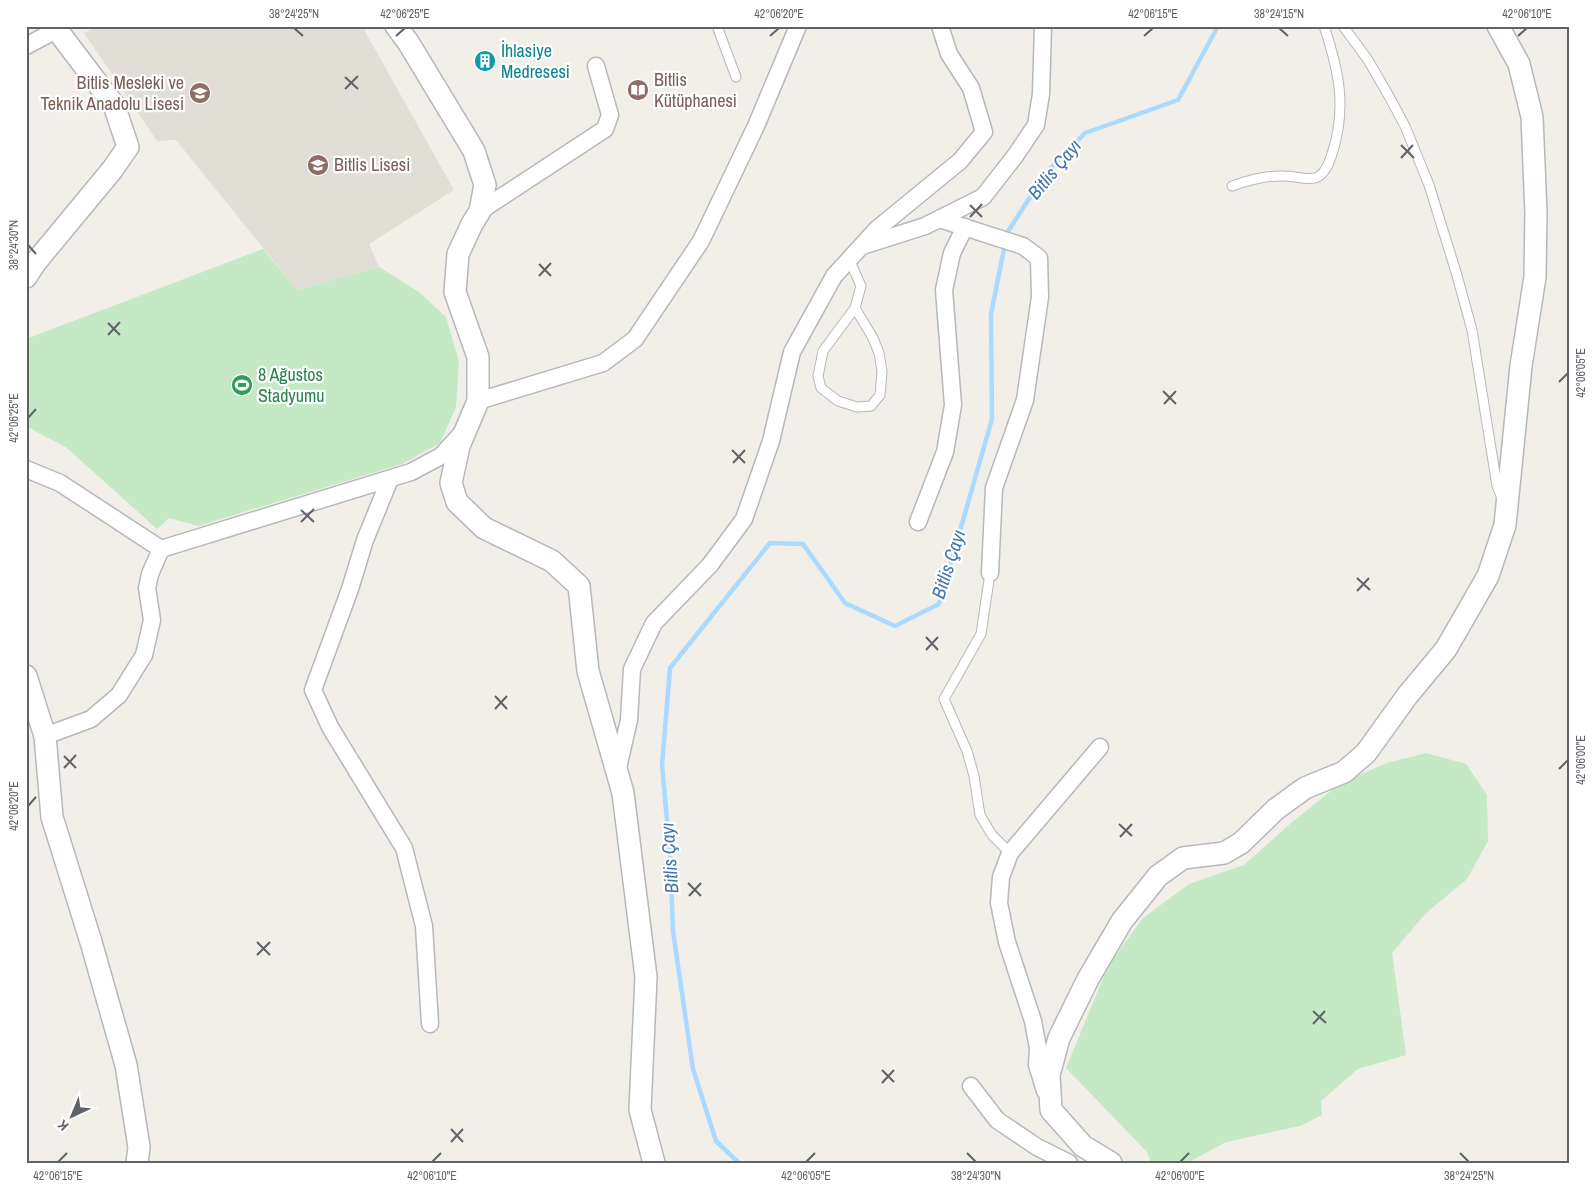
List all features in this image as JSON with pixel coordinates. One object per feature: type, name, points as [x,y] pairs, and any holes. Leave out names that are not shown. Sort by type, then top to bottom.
[{"type":"street","points":[[478,401],[603,363],[635,339],[700,241],[756,126],[798,26]]},
{"type":"street","points":[[617,772],[629,720],[632,669],[654,623],[710,565],[744,519],[771,441],[792,352],[834,276],[877,229],[960,161],[984,132],[971,88],[949,54],[940,26]]},
{"type":"street","points":[[861,246],[925,226],[983,197],[1036,125],[1042,94],[1043,26]]},
{"type":"street","points":[[1051,1110],[1049,1075],[1059,1038],[1088,979],[1122,921],[1158,876],[1183,858],[1224,852],[1241,843],[1276,809],[1305,788],[1344,772],[1366,753],[1407,696],[1446,649],[1488,576],[1505,525],[1521,366],[1535,277],[1536,214],[1532,117],[1519,64],[1498,26]]},
{"type":"street","points":[[26,46],[55,28],[114,105],[128,147],[112,170],[26,277]]},
{"type":"street","points":[[402,32],[474,151],[485,185],[480,211],[458,254],[455,292],[478,357],[478,401],[460,446],[451,483],[457,502],[484,528],[552,560],[579,586],[588,671],[623,793],[646,977],[640,1110],[654,1163]]},
{"type":"street","points":[[480,211],[605,129],[610,115],[596,66]]},
{"type":"street","points":[[939,219],[1023,246],[1039,258],[1040,297],[1025,400],[994,488],[990,573]]},
{"type":"street","points":[[918,522],[945,452],[954,406],[944,290],[952,253],[965,227]]},
{"type":"street","points":[[45,736],[91,719],[119,695],[144,655],[152,620],[147,588],[150,574],[161,549],[411,472],[441,456],[468,427]]},
{"type":"street","points":[[26,469],[60,483],[161,549]]},
{"type":"street","points":[[390,479],[365,540],[350,589],[313,690],[330,726],[404,848],[424,926],[430,1024]]},
{"type":"street","points":[[26,676],[45,736],[52,817],[91,942],[126,1065],[139,1147],[137,1163]]},
{"type":"street","points":[[1100,747],[1010,853],[1001,877],[999,904],[1007,942],[1033,1021],[1038,1048],[1038,1065],[1051,1110],[1083,1146],[1111,1163]]},
{"type":"street","points":[[971,1086],[997,1120],[1037,1147],[1069,1163]]},
{"type":"lane","points":[[717,26],[736,77]]},
{"type":"lane","points":[[1232,186],[1270,176],[1283,175],[1310,179],[1318,177],[1328,166],[1341,118],[1341,100],[1336,66],[1324,26]]},
{"type":"lane","points":[[1344,26],[1368,60],[1405,126],[1428,186],[1456,272],[1472,330],[1496,486],[1507,504]]},
{"type":"lane","points":[[850,259],[861,286],[855,308],[823,351],[818,376],[821,388],[838,400],[857,407],[871,406],[880,395],[882,372],[879,354],[873,338],[855,308]]},
{"type":"lane","points":[[990,573],[981,634],[944,699],[969,759],[974,776],[980,815],[992,835],[1010,853]]},
{"type":"shaded area","name":"Bitlis Lisesi","points":[[97,26],[362,26],[454,190],[369,244],[379,267],[297,290],[176,140],[157,141],[84,33]]},
{"type":"green space","name":"8 Ağustos Stadyumu","points":[[263,249],[297,290],[379,267],[419,292],[446,317],[459,362],[456,407],[440,443],[402,464],[198,526],[169,518],[157,529],[67,448],[26,426],[26,339]]},
{"type":"green space","points":[[1426,753],[1466,764],[1487,795],[1488,841],[1467,879],[1426,913],[1392,953],[1406,1055],[1358,1069],[1321,1101],[1322,1115],[1300,1126],[1226,1142],[1187,1163],[1151,1163],[1147,1152],[1066,1068],[1108,966],[1143,918],[1189,884],[1244,865],[1291,823],[1341,783],[1387,763]]},
{"type":"waterway","name":"Bitlis Çayı","points":[[1006,237],[1045,174],[1085,133],[1178,100],[1218,26]]},
{"type":"waterway","name":"Bitlis Çayı","points":[[739,1163],[716,1141],[693,1069],[673,931],[670,854],[662,765],[670,668],[770,543],[803,544],[845,603],[895,626],[939,604],[992,419],[991,314],[1005,244]]},
{"type":"place","name":"İhlasiye Medresesi","points":[[485,61]]},
{"type":"place","name":"Bitlis Kütüphanesi","points":[[638,90]]},
{"type":"place","name":"Bitlis Mesleki ve Teknik Anadolu Lisesi","points":[[200,93]]},
{"type":"place","name":"Bitlis Lisesi","points":[[318,165]]},
{"type":"place","name":"8 Ağustos Stadyumu","points":[[242,385]]}]
